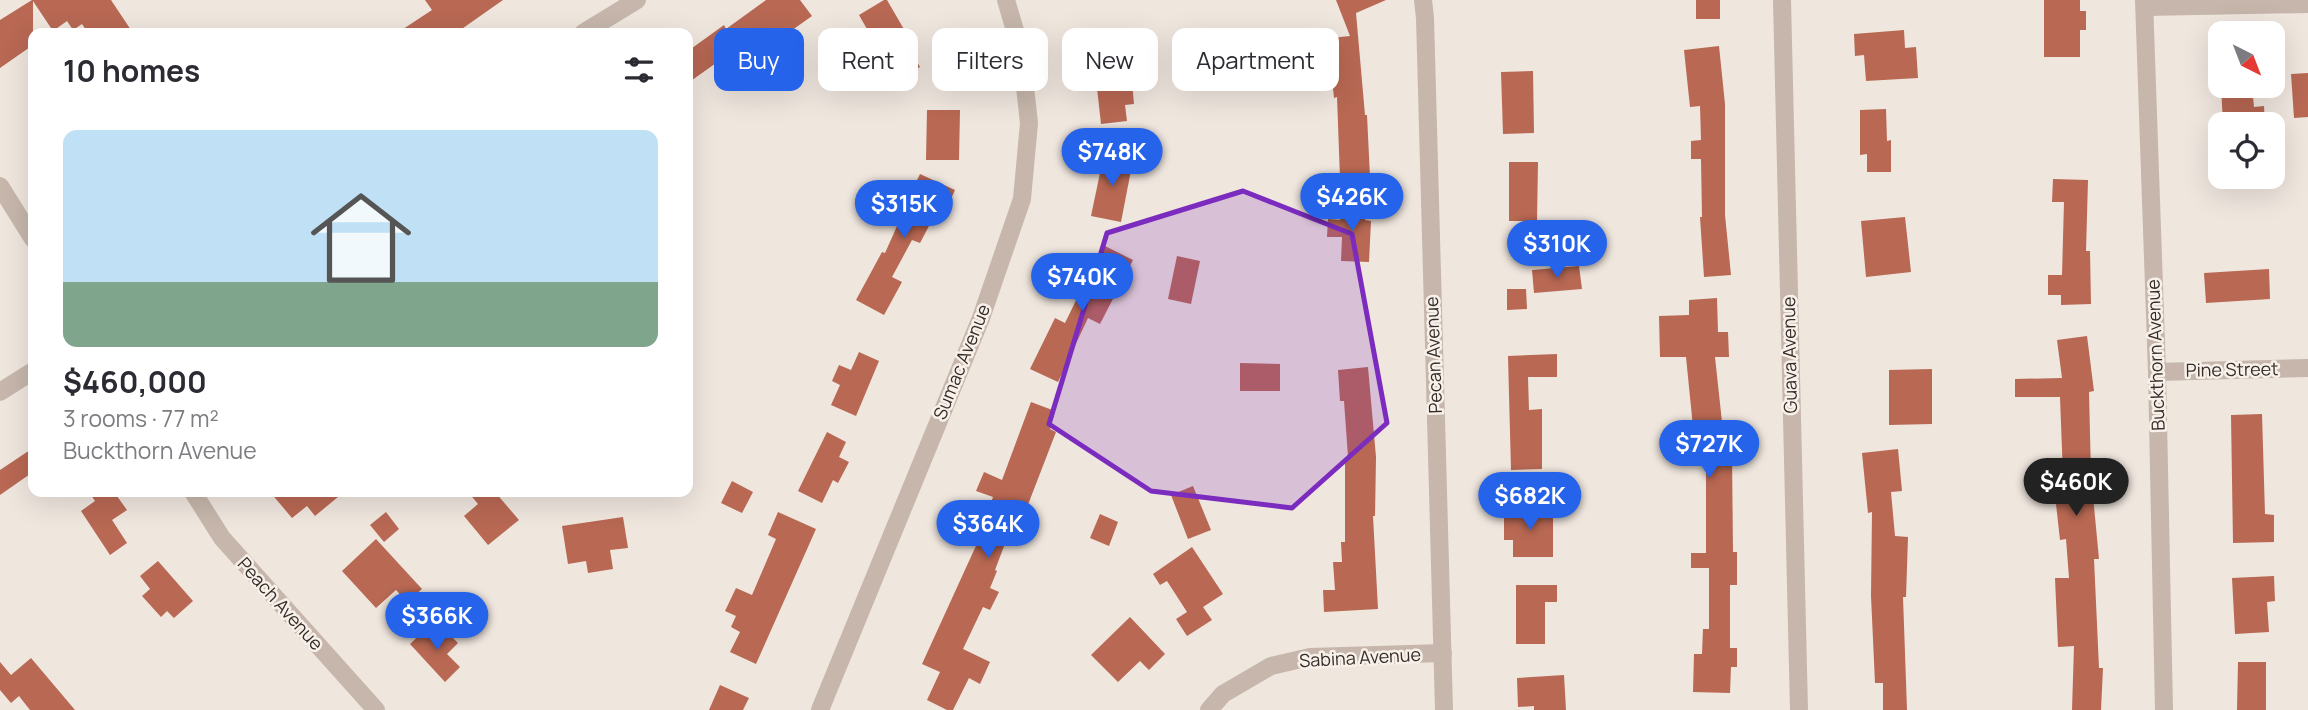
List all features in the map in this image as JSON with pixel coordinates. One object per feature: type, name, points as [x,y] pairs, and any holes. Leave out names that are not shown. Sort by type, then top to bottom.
[{"type":"street","points":[[591,28],[636,0]]},
{"type":"street","name":"Sumac Avenue","points":[[820,710],[981,318],[1022,199],[1029,123],[1021,51],[1006,0]]},
{"type":"street","name":"Pecan Avenue","points":[[1423,0],[1444,710]]},
{"type":"street","name":"Guava Avenue","points":[[1782,0],[1799,710]]},
{"type":"street","points":[[2144,3],[2308,4]]},
{"type":"street","name":"Buckthorn Avenue","points":[[2144,3],[2157,372],[2164,710]]},
{"type":"street","points":[[0,186],[28,231]]},
{"type":"street","name":"Pine Street","points":[[2157,372],[2308,368]]},
{"type":"street","points":[[0,392],[28,374]]},
{"type":"street","name":"Peach Avenue","points":[[196,497],[222,538],[376,710]]},
{"type":"street","name":"Sabina Avenue","points":[[1209,710],[1223,694],[1270,666],[1310,657],[1443,653]]},
{"type":"highlighted area","points":[[1243,191],[1352,234],[1387,423],[1292,508],[1151,491],[1049,424],[1107,233]]},
{"type":"building","points":[[32,0],[111,0],[130,28],[85,28],[82,24],[72,28],[67,21],[57,28],[51,28],[33,1],[33,28],[28,28],[28,48],[0,68],[0,20]]},
{"type":"building","points":[[425,0],[503,0],[463,28],[405,28],[432,10]]},
{"type":"building","points":[[766,0],[800,0],[812,16],[795,28],[727,28]]},
{"type":"building","points":[[887,0],[903,28],[866,28],[859,15]]},
{"type":"building","points":[[1336,0],[1386,0],[1356,13],[1367,115],[1370,177],[1340,178],[1337,97],[1334,98],[1333,91],[1339,91],[1339,37],[1350,36]]},
{"type":"building","points":[[1696,0],[1720,0],[1720,19],[1696,19]]},
{"type":"building","points":[[2044,0],[2080,0],[2080,11],[2086,11],[2086,30],[2080,30],[2080,57],[2044,57]]},
{"type":"building","points":[[1904,30],[1905,48],[1916,47],[1918,78],[1866,81],[1864,55],[1855,56],[1854,34]]},
{"type":"building","points":[[714,32],[714,64],[693,79],[693,47]]},
{"type":"building","points":[[1719,46],[1725,104],[1725,215],[1731,275],[1704,277],[1700,217],[1701,159],[1691,159],[1691,141],[1701,140],[1700,106],[1690,107],[1684,50]]},
{"type":"building","points":[[1533,71],[1534,133],[1503,134],[1501,72]]},
{"type":"building","points":[[2308,73],[2308,117],[2294,118],[2291,74]]},
{"type":"building","points":[[1097,91],[1133,91],[1134,104],[1125,105],[1127,121],[1101,124]]},
{"type":"building","points":[[2222,98],[2253,98],[2254,107],[2264,106],[2264,112],[2222,112]]},
{"type":"building","points":[[1886,109],[1887,141],[1891,140],[1891,172],[1867,172],[1867,154],[1860,155],[1860,110]]},
{"type":"building","points":[[927,110],[960,110],[959,160],[926,160]]},
{"type":"building","points":[[1104,154],[1133,160],[1121,222],[1091,216]]},
{"type":"building","points":[[1509,162],[1538,162],[1537,221],[1509,221]]},
{"type":"building","points":[[920,174],[955,190],[946,210],[939,207],[920,243],[912,240],[892,277],[902,282],[884,315],[856,300],[882,252],[885,253],[902,215],[893,211],[902,193],[909,197]]},
{"type":"building","points":[[2053,179],[2088,180],[2086,251],[2090,251],[2091,304],[2061,305],[2061,295],[2048,295],[2048,275],[2062,275],[2064,202],[2052,202]]},
{"type":"building","points":[[1340,204],[1365,205],[1365,220],[1371,221],[1369,262],[1341,261],[1342,237],[1327,237],[1328,219],[1340,220]]},
{"type":"building","points":[[1905,217],[1911,272],[1866,277],[1861,221]]},
{"type":"building","points":[[1103,245],[1133,260],[1100,324],[1088,318],[1058,382],[1030,369],[1055,318],[1065,323]]},
{"type":"building","points":[[1177,256],[1200,261],[1191,304],[1168,299]]},
{"type":"building","points":[[1579,266],[1582,289],[1534,293],[1532,270]]},
{"type":"building","points":[[2269,269],[2270,299],[2206,303],[2204,273]]},
{"type":"building","points":[[1507,289],[1526,289],[1527,309],[1507,310]]},
{"type":"building","points":[[1717,298],[1718,332],[1728,332],[1729,357],[1715,357],[1722,422],[1729,421],[1733,552],[1737,552],[1737,585],[1730,585],[1730,648],[1737,648],[1737,667],[1731,667],[1730,693],[1693,692],[1694,654],[1702,654],[1703,629],[1709,629],[1709,568],[1691,568],[1691,553],[1706,553],[1706,444],[1686,447],[1684,428],[1693,427],[1686,357],[1660,357],[1659,316],[1689,315],[1689,300]]},
{"type":"building","points":[[2087,336],[2094,391],[2089,392],[2091,475],[2099,559],[2094,559],[2099,668],[2103,668],[2101,710],[2072,710],[2074,646],[2058,647],[2055,578],[2069,578],[2066,539],[2060,540],[2056,504],[2064,503],[2060,397],[2015,397],[2015,379],[2062,378],[2057,340]]},
{"type":"building","points":[[859,352],[879,361],[856,416],[831,405],[840,385],[832,381],[839,365],[851,370]]},
{"type":"building","points":[[1557,354],[1557,377],[1528,377],[1529,410],[1542,409],[1542,469],[1511,470],[1508,356]]},
{"type":"building","points":[[1240,363],[1280,364],[1280,391],[1240,391]]},
{"type":"building","points":[[1368,367],[1376,457],[1373,516],[1378,609],[1324,612],[1323,590],[1335,590],[1333,562],[1342,562],[1341,542],[1345,542],[1345,457],[1348,457],[1344,401],[1340,401],[1338,370]]},
{"type":"building","points":[[1932,369],[1932,424],[1889,425],[1889,370]]},
{"type":"building","points":[[1031,402],[1055,411],[1050,429],[1056,432],[1019,528],[1012,525],[995,570],[997,571],[990,588],[999,592],[990,610],[983,607],[963,649],[990,662],[980,684],[969,678],[953,710],[947,710],[927,700],[940,672],[922,664],[980,537],[978,536],[993,497],[976,491],[984,472],[1002,480]]},
{"type":"building","points":[[2262,414],[2265,514],[2274,515],[2274,542],[2233,543],[2231,415]]},
{"type":"building","points":[[827,432],[846,442],[839,457],[849,462],[838,483],[833,480],[822,503],[798,491]]},
{"type":"building","points":[[1898,449],[1902,491],[1891,492],[1895,536],[1908,537],[1906,597],[1903,597],[1907,710],[1883,710],[1883,683],[1875,683],[1871,596],[1872,512],[1868,513],[1862,453]]},
{"type":"building","points":[[28,451],[28,475],[0,495],[0,470]]},
{"type":"building","points":[[732,481],[753,492],[742,513],[721,503]]},
{"type":"building","points":[[1193,486],[1211,530],[1188,539],[1171,495]]},
{"type":"building","points":[[92,497],[118,497],[127,510],[112,520],[127,543],[110,555],[81,511],[95,501]]},
{"type":"building","points":[[274,497],[338,497],[315,516],[307,506],[292,518]]},
{"type":"building","points":[[472,497],[499,497],[519,520],[488,545],[464,516],[478,504]]},
{"type":"building","points":[[1504,510],[1553,510],[1553,557],[1513,557],[1513,540],[1504,540]]},
{"type":"building","points":[[386,512],[399,529],[384,542],[370,525]]},
{"type":"building","points":[[778,512],[816,529],[756,664],[730,652],[740,632],[731,627],[736,616],[725,611],[736,588],[752,595],[776,539],[768,535]]},
{"type":"building","points":[[1100,514],[1118,522],[1109,546],[1090,538]]},
{"type":"building","points":[[623,517],[628,548],[610,550],[613,569],[588,573],[586,561],[568,564],[562,526]]},
{"type":"building","points":[[376,539],[422,589],[407,602],[396,590],[376,608],[342,571]]},
{"type":"building","points":[[1192,547],[1223,594],[1203,607],[1212,620],[1187,636],[1176,619],[1187,612],[1167,581],[1160,585],[1153,574]]},
{"type":"building","points":[[158,561],[193,601],[174,618],[167,611],[161,617],[142,596],[150,589],[140,576]]},
{"type":"building","points":[[2274,576],[2275,601],[2267,602],[2269,632],[2235,634],[2232,578]]},
{"type":"building","points":[[1516,585],[1557,585],[1557,602],[1545,602],[1545,644],[1516,644]]},
{"type":"building","points":[[1130,617],[1165,654],[1149,670],[1140,661],[1118,682],[1091,655]]},
{"type":"building","points":[[429,626],[440,637],[446,631],[458,643],[447,654],[460,667],[445,682],[410,644]]},
{"type":"building","points":[[31,658],[75,710],[30,710],[19,696],[11,703],[0,690],[0,662],[11,675]]},
{"type":"building","points":[[2238,662],[2266,662],[2266,710],[2237,710]]},
{"type":"building","points":[[1564,675],[1566,710],[1518,707],[1517,678]]},
{"type":"building","points":[[720,685],[749,698],[743,710],[709,710]]}]
